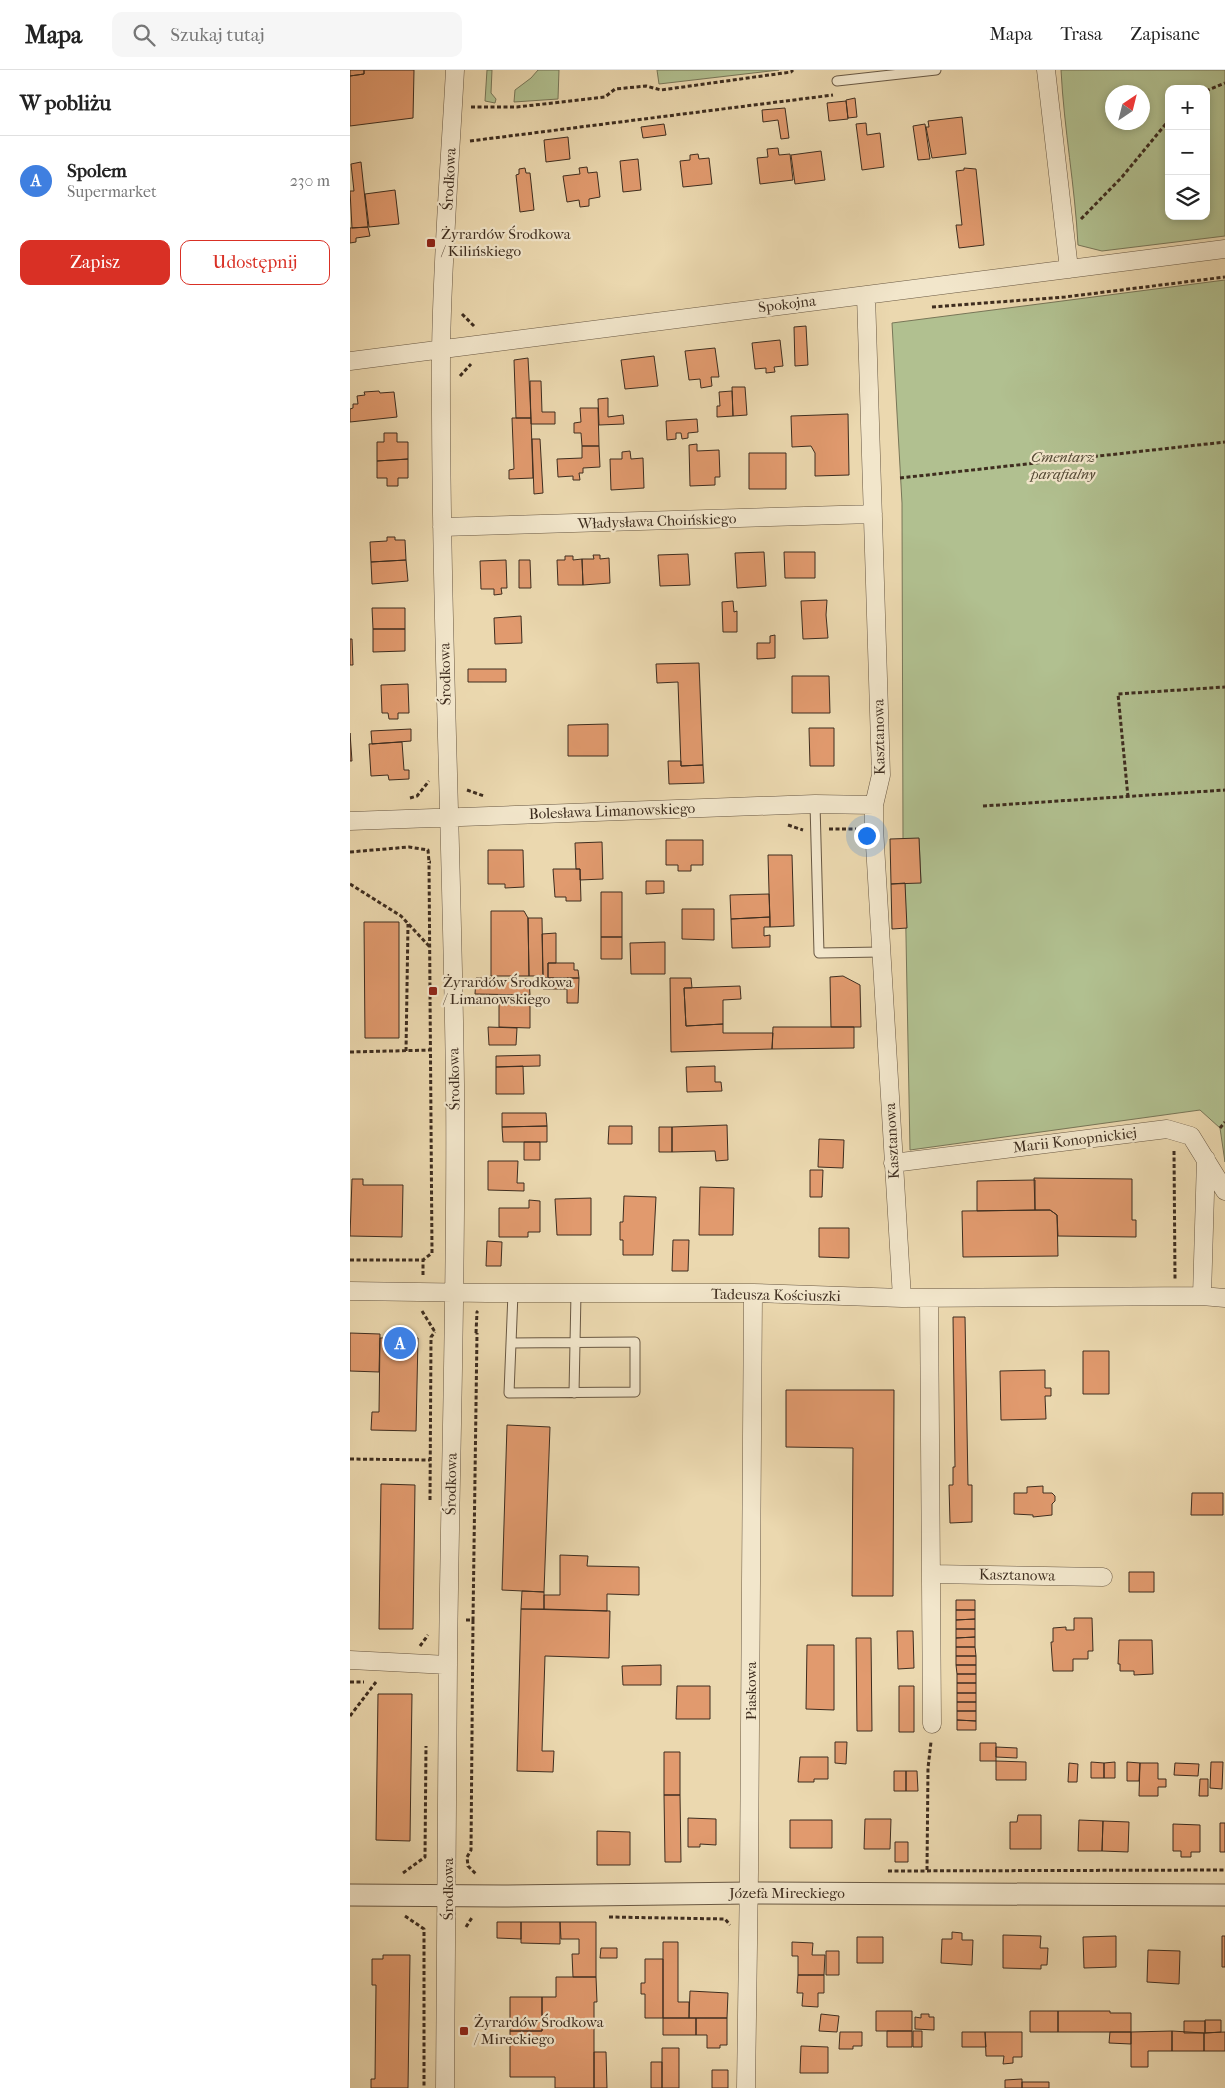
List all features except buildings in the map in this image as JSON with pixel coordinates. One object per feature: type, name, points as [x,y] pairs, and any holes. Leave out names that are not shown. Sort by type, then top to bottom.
[{"type":"street","name":"Środkowa","points":[[445,2088],[448,1896],[448,1665],[455,1292],[455,1081],[442,527],[441,348],[455,70]]},
{"type":"street","points":[[1046,70],[1069,269]]},
{"type":"street","name":"Spokojna","points":[[350,361],[1225,249]]},
{"type":"street","name":"Kasztanowa","points":[[866,294],[881,775],[874,805],[902,1298]]},
{"type":"street","name":"Władysława Choińskiego","points":[[442,527],[873,514]]},
{"type":"street","name":"Bolesława Limanowskiego","points":[[350,821],[815,804],[874,805]]},
{"type":"street","name":"Marii Konopnickiej","points":[[893,1163],[1167,1128],[1191,1136],[1225,1191]]},
{"type":"street","points":[[1206,1158],[1202,1296],[1225,1298]]},
{"type":"street","name":"Tadeusza Kościuszki","points":[[350,1291],[753,1293],[902,1298],[1202,1296]]},
{"type":"street","name":"Piaskowa","points":[[746,2088],[753,1293]]},
{"type":"street","points":[[929,1298],[932,1724]]},
{"type":"street","name":"Kasztanowa","points":[[931,1574],[1103,1576]]},
{"type":"street","points":[[350,1660],[448,1665]]},
{"type":"street","name":"Józefa Mireckiego","points":[[350,1895],[749,1893],[1225,1895]]},
{"type":"lane","points":[[837,81],[936,70]]},
{"type":"lane","points":[[815,804],[820,953],[881,952]]},
{"type":"lane","points":[[511,1343],[634,1342],[635,1392],[509,1392],[513,1293]]},
{"type":"lane","points":[[574,1393],[576,1293]]},
{"type":"path","points":[[472,107],[518,107],[605,97],[615,89],[646,86],[661,90],[791,72],[793,70]]},
{"type":"path","points":[[469,141],[839,94],[837,81]]},
{"type":"path","points":[[1210,89],[1225,83]]},
{"type":"path","points":[[1065,236],[1122,177],[1165,125]]},
{"type":"path","points":[[930,308],[1064,297],[1225,277]]},
{"type":"path","points":[[461,310],[463,317],[479,329]]},
{"type":"path","points":[[900,478],[1225,442]]},
{"type":"path","points":[[1128,797],[1118,694],[1225,687]]},
{"type":"path","points":[[983,806],[1225,790]]},
{"type":"path","points":[[350,852],[409,847]]},
{"type":"path","points":[[350,1260],[423,1260],[432,1253],[429,862]]},
{"type":"path","points":[[350,884],[401,916],[430,946]]},
{"type":"path","points":[[406,1051],[408,924]]},
{"type":"path","points":[[350,1052],[431,1050]]},
{"type":"path","points":[[1220,1128],[1225,1122]]},
{"type":"path","points":[[1169,1147],[1174,1152],[1175,1281]]},
{"type":"path","points":[[350,1458],[430,1460]]},
{"type":"path","points":[[467,1857],[471,1850],[473,1620]]},
{"type":"path","points":[[350,1682],[377,1682],[350,1716]]},
{"type":"path","points":[[927,1870],[928,1768],[932,1724]]},
{"type":"path","points":[[405,1873],[425,1858],[426,1738]]},
{"type":"path","points":[[465,1930],[472,1916],[480,1916]]},
{"type":"path","points":[[608,1918],[725,1919],[731,1928]]},
{"type":"path","points":[[424,1929],[424,2088]]},
{"type":"green space","points":[[487,70],[492,70],[491,93],[496,99],[495,103],[485,101]]},
{"type":"green space","points":[[538,70],[559,70],[558,99],[514,102],[515,90]]},
{"type":"green space","points":[[657,70],[779,70],[659,84]]},
{"type":"green space","points":[[1061,70],[1225,70],[1225,236],[1102,251],[1078,245]]},
{"type":"green space","name":"Cmentarz parafialny","points":[[1225,280],[1225,1162],[1220,1128],[1200,1110],[910,1150],[905,883],[921,882],[919,839],[903,839],[902,503],[892,323]]},
{"type":"place","name":"Żyrardów Środkowa / Kilińskiego","points":[[431,243]]},
{"type":"place","name":"Żyrardów Środkowa / Limanowskiego","points":[[433,991]]},
{"type":"place","name":"Spolem","points":[[400,1343]]},
{"type":"place","name":"Żyrardów Środkowa / Mireckiego","points":[[464,2031]]}]
